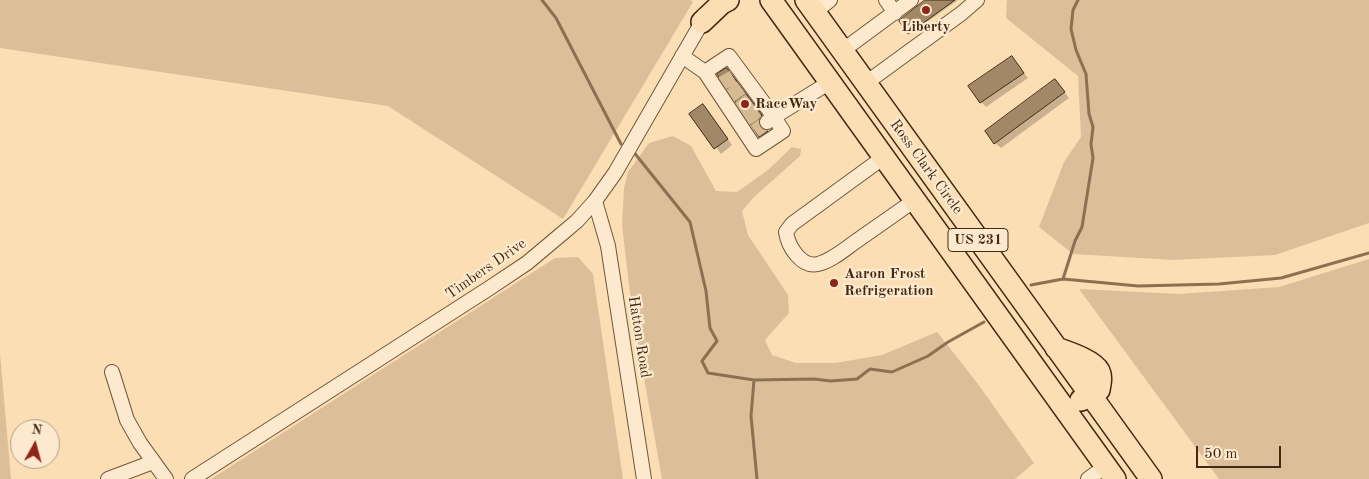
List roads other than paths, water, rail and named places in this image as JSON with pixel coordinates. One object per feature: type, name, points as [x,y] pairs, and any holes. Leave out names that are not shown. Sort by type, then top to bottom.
[{"type":"highway","points":[[702,22],[722,3],[728,0]]},
{"type":"highway","name":"Ross Clark Circle","points":[[769,1],[830,82],[1111,472]]},
{"type":"highway","name":"Ross Clark Circle","points":[[817,4],[842,51],[1151,479]]},
{"type":"highway","points":[[1054,394],[1080,400],[1092,396]]},
{"type":"street","name":"Timbers Drive","points":[[192,479],[496,284],[527,263],[577,221],[595,201],[615,173],[702,22],[710,0]]},
{"type":"street","points":[[886,0],[895,13]]},
{"type":"street","points":[[842,51],[911,0]]},
{"type":"street","points":[[866,83],[977,0]]},
{"type":"street","points":[[682,56],[705,72],[718,86],[743,122],[756,149],[783,131],[770,120],[729,56],[705,72]]},
{"type":"street","points":[[770,120],[830,82]]},
{"type":"street","points":[[884,157],[792,224],[786,232],[787,240],[791,247],[802,261],[807,264],[818,264],[826,261],[915,200]]},
{"type":"street","name":"Hatton Road","points":[[595,201],[608,246],[644,479]]},
{"type":"street","points":[[112,372],[127,420],[166,479]]},
{"type":"street","points":[[108,479],[153,462]]},
{"type":"street","points":[[1088,479],[1111,472]]},
{"type":"waterway","points":[[542,0],[556,18],[621,144]]},
{"type":"waterway","points":[[1063,279],[1075,241],[1082,227],[1093,158],[1091,144],[1093,127],[1089,114],[1086,74],[1076,50],[1071,29],[1073,10],[1078,0]]},
{"type":"waterway","points":[[632,150],[690,222],[706,291],[710,328],[717,341],[702,361],[708,373],[754,380],[814,379],[831,381],[857,379],[870,369],[892,372],[928,356],[948,342],[984,322]]},
{"type":"waterway","points":[[1031,285],[1063,279],[1138,286],[1219,284],[1281,278],[1369,253]]},
{"type":"waterway","points":[[754,380],[751,416],[757,479]]},
{"type":"tunnel","points":[[721,84],[735,76]]},
{"type":"tunnel","points":[[730,96],[742,87]]},
{"type":"tunnel","points":[[739,109],[751,99]]},
{"type":"tunnel","points":[[746,119],[759,110]]},
{"type":"tunnel","points":[[755,131],[767,122]]},
{"type":"place","name":"Liberty","points":[[926,10]]},
{"type":"place","name":"RaceWay","points":[[745,104]]},
{"type":"place","name":"Aaron Frost Refrigeration","points":[[834,283]]}]
